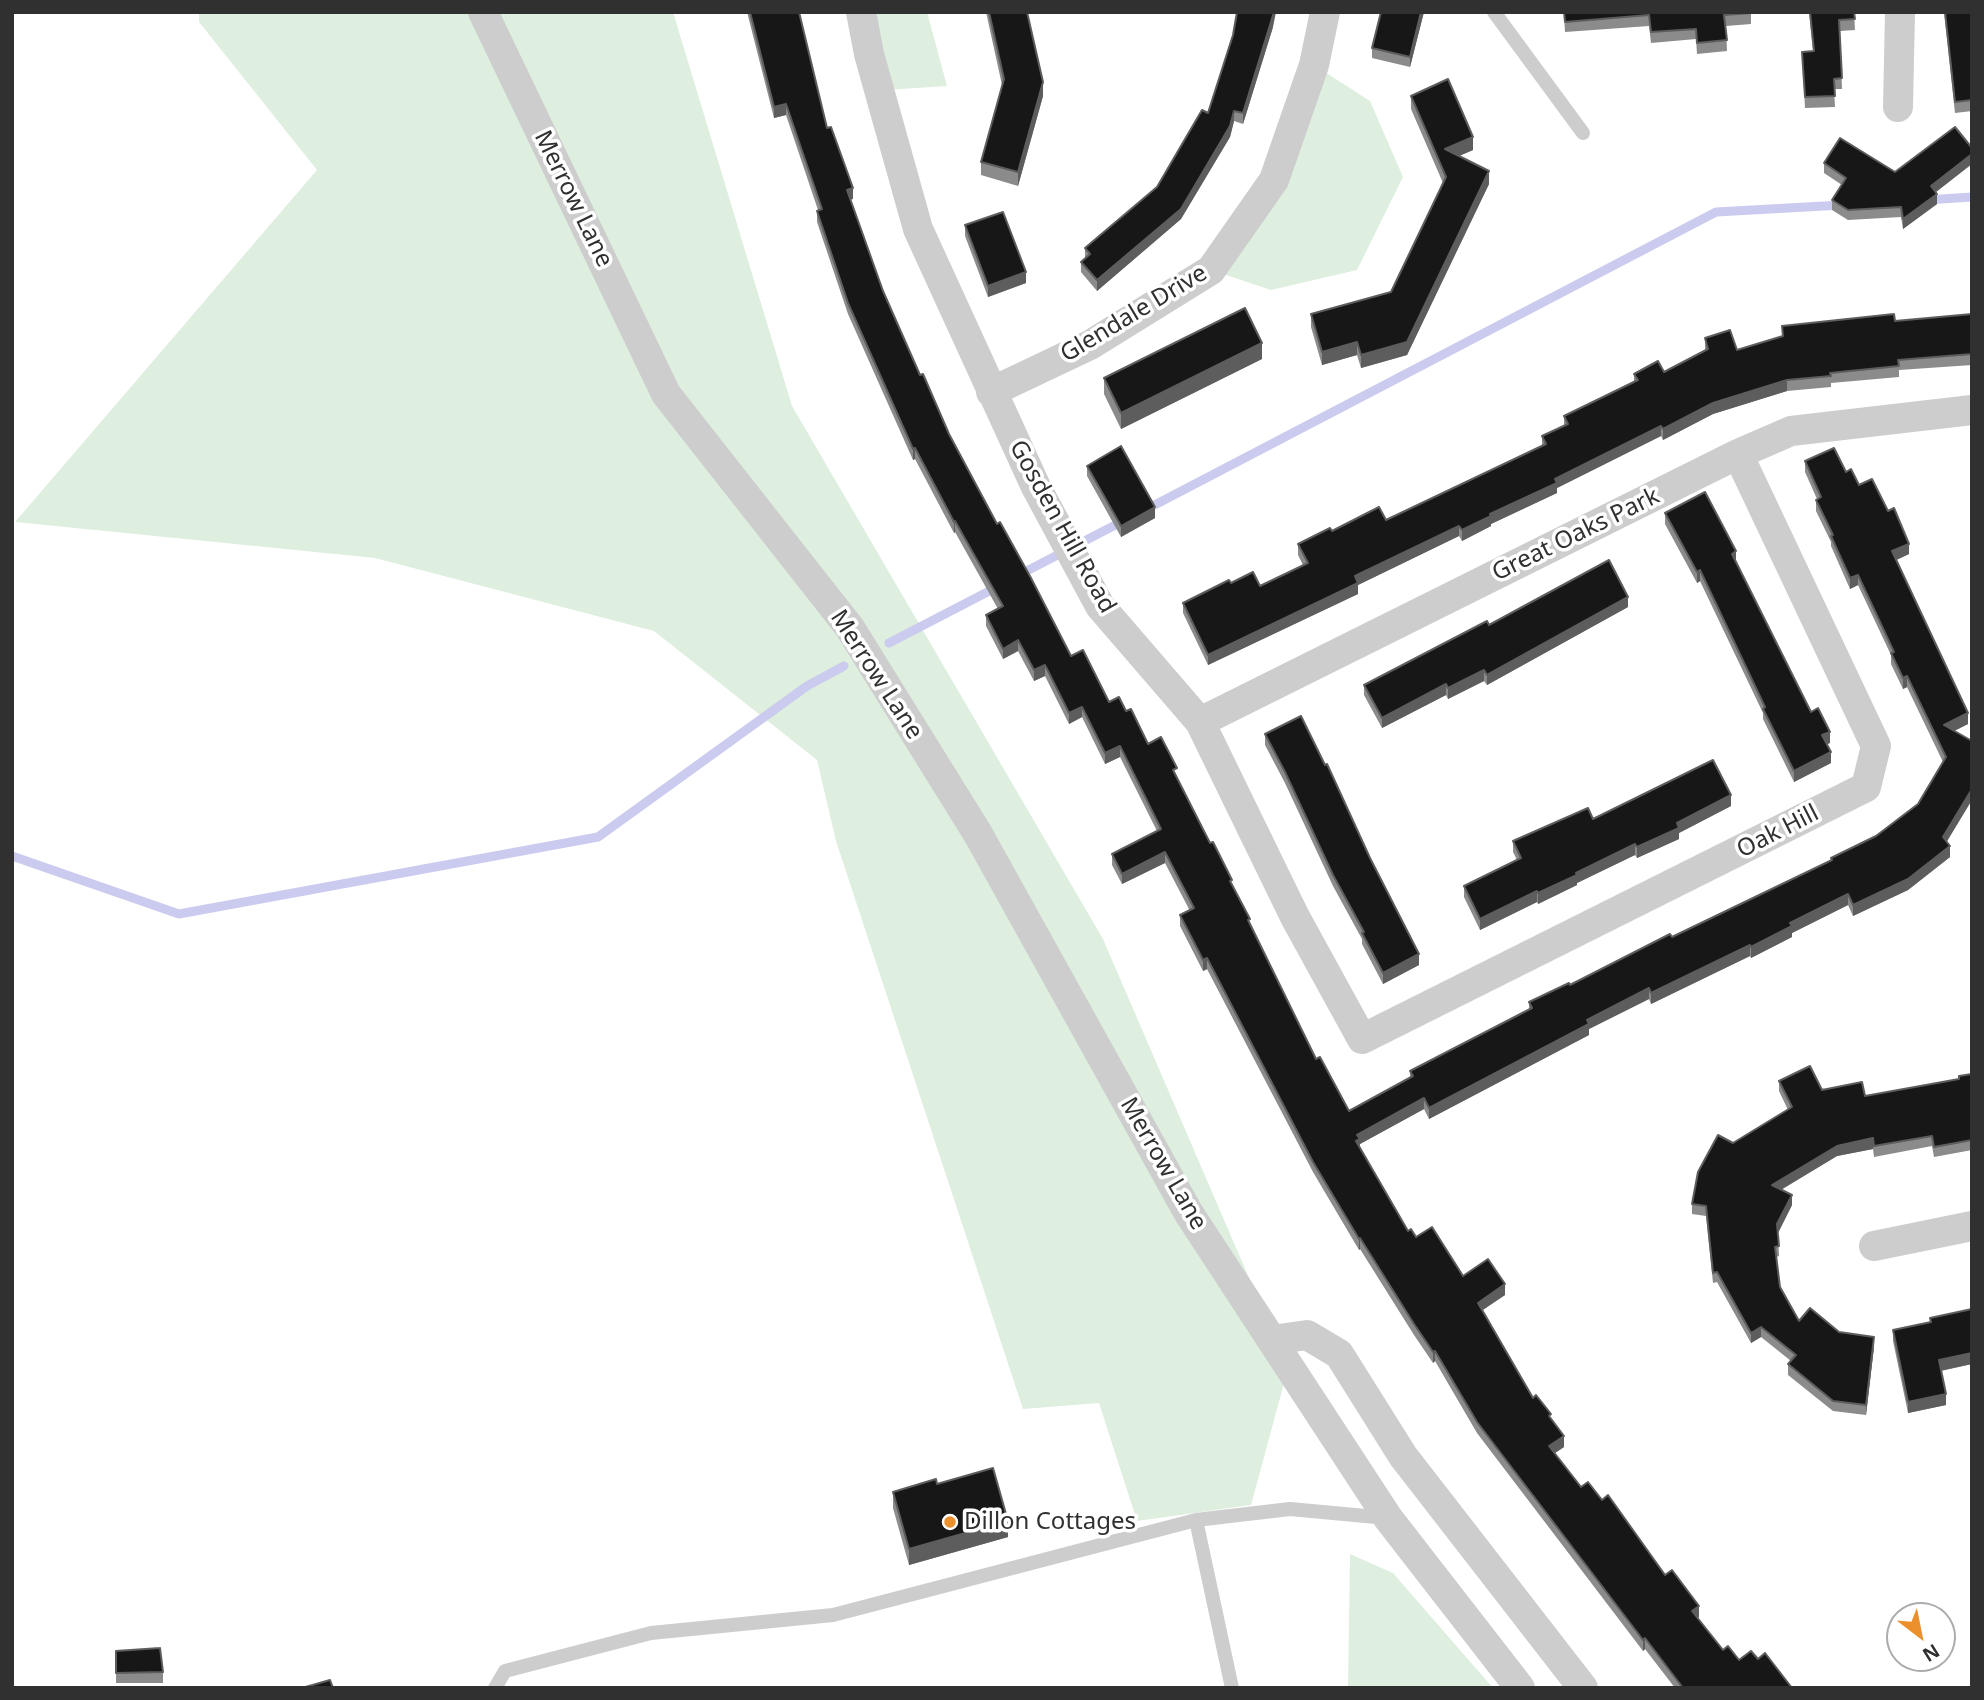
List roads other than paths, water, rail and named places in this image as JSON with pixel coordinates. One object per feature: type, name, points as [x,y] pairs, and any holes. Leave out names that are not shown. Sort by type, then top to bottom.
[{"type":"street","name":"Merrow Lane","points":[[483,12],[666,394],[850,628],[978,834],[1188,1212],[1388,1518],[1520,1688]]},
{"type":"street","name":"Gosden Hill Road","points":[[861,12],[869,54],[918,229],[1036,487],[1100,606],[1200,722],[1295,917],[1362,1040]]},
{"type":"street","name":"Glendale Drive","points":[[991,392],[1090,345],[1212,270],[1274,180],[1314,65],[1325,12]]},
{"type":"street","points":[[1898,107],[1900,12]]},
{"type":"street","name":"Great Oaks Park","points":[[1200,722],[1738,454],[1791,431],[1972,410]]},
{"type":"street","name":"Oak Hill","points":[[1362,1040],[1867,787],[1876,746],[1738,454]]},
{"type":"street","points":[[1874,1246],[1972,1226]]},
{"type":"street","points":[[1272,1340],[1307,1335],[1339,1354],[1403,1456],[1583,1688]]},
{"type":"lane","points":[[1494,12],[1583,133]]},
{"type":"lane","points":[[495,1688],[505,1671],[650,1633],[833,1615],[1196,1520],[1290,1509],[1388,1518]]},
{"type":"lane","points":[[1196,1520],[1232,1688]]},
{"type":"waterway","points":[[1926,200],[1972,197]]},
{"type":"waterway","points":[[1145,510],[1716,212],[1842,205]]},
{"type":"waterway","points":[[1017,576],[1123,521]]},
{"type":"waterway","points":[[889,643],[999,586]]},
{"type":"waterway","points":[[12,856],[179,914],[598,837],[807,686],[844,666]]},
{"type":"place","name":"Dillon Cottages","points":[[950,1522]]}]
